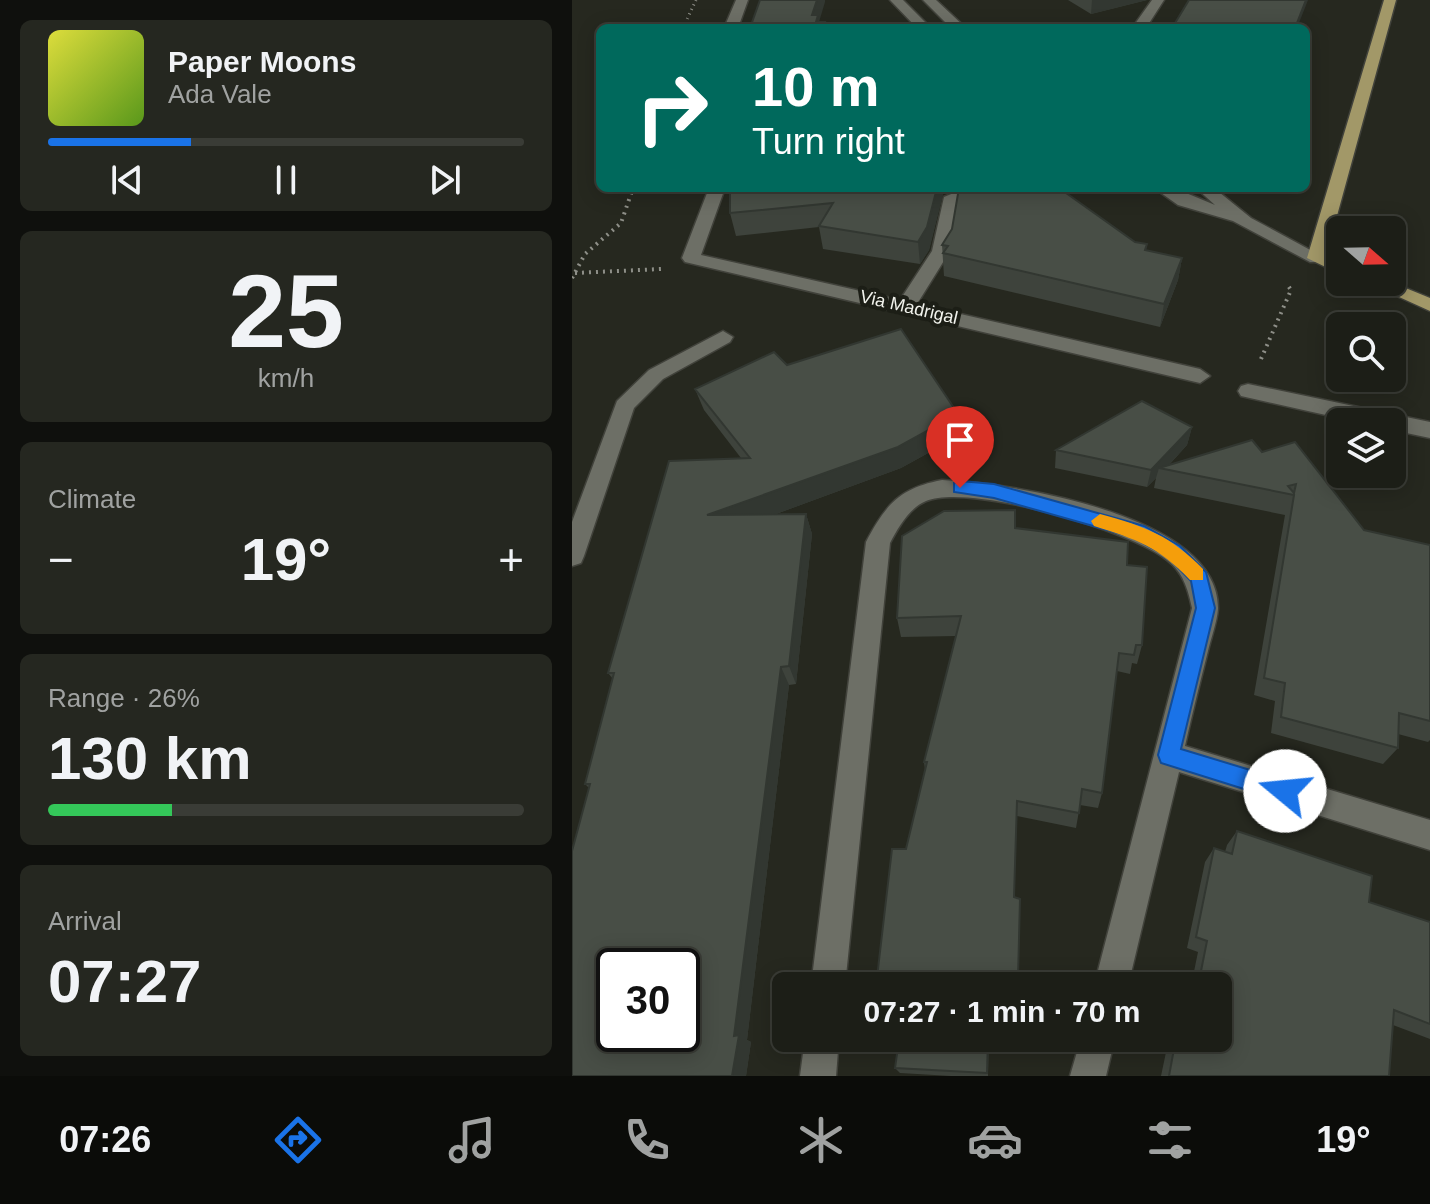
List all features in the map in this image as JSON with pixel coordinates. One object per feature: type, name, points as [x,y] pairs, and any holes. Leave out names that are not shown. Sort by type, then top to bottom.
[{"type":"main road","points":[[1326,262],[1316,258],[1390,0]]},
{"type":"main road","points":[[1406,295],[1430,305]]},
{"type":"street","points":[[733,24],[742,0]]},
{"type":"street","points":[[896,0],[920,24]]},
{"type":"street","points":[[929,0],[955,24]]},
{"type":"street","points":[[1142,24],[1158,0]]},
{"type":"street","name":"Via Madrigal","points":[[716,192],[691,258],[1200,376]]},
{"type":"street","points":[[906,306],[941,251],[950,201],[971,192]]},
{"type":"street","points":[[1169,192],[1184,201],[1241,219],[1316,258]]},
{"type":"street","points":[[1209,192],[1241,219]]},
{"type":"street","points":[[572,556],[624,406],[644,381],[723,337]]},
{"type":"street","points":[[1248,391],[1430,430]]},
{"type":"street","points":[[830,972],[878,542],[894,513],[922,492],[960,488],[994,491],[1138,531],[1174,551],[1199,578],[1205,608],[1114,972]]},
{"type":"street","points":[[1168,755],[1430,835]]},
{"type":"street","points":[[818,1076],[821,1052]]},
{"type":"street","points":[[1088,1076],[1094,1052]]},
{"type":"path","points":[[685,24],[696,0]]},
{"type":"path","points":[[572,278],[585,254],[621,223],[632,192]]},
{"type":"path","points":[[1248,391],[1291,290]]},
{"type":"building","points":[[760,0],[817,0],[812,15],[818,15],[816,22],[825,22],[824,24],[751,24]]},
{"type":"building","points":[[1189,0],[1306,0],[1297,24],[1174,24]]},
{"type":"building","points":[[730,192],[936,192],[927,227],[918,242],[819,226],[833,203],[730,213]]},
{"type":"building","points":[[958,192],[1065,192],[1135,242],[1147,244],[1145,250],[1182,258],[1164,304],[943,253],[948,246],[942,245],[952,229]]},
{"type":"building","points":[[901,329],[958,414],[898,447],[707,515],[806,514],[789,666],[781,667],[734,1036],[739,1035],[732,1076],[572,1076],[572,851],[590,784],[585,784],[614,673],[608,673],[669,461],[750,458],[695,389],[774,352],[787,365]]},
{"type":"building","points":[[1142,401],[1192,427],[1151,470],[1056,450]]},
{"type":"building","points":[[1252,440],[1262,452],[1295,442],[1326,482],[1326,488],[1331,488],[1364,530],[1430,545],[1430,721],[1399,713],[1398,748],[1281,717],[1285,683],[1264,678],[1294,495],[1159,468]]},
{"type":"building","points":[[1015,510],[1015,528],[1128,542],[1127,565],[1147,567],[1142,645],[1136,645],[1134,655],[1119,653],[1102,793],[1082,789],[1079,813],[1017,801],[1014,897],[1020,899],[1018,972],[878,972],[892,849],[906,849],[927,762],[924,762],[961,616],[897,618],[902,536],[944,511]]},
{"type":"building","points":[[1237,831],[1372,876],[1369,902],[1430,922],[1430,1024],[1394,1010],[1389,1076],[1169,1076],[1173,1052],[1232,1052],[1232,972],[1201,972],[1207,941],[1196,937],[1214,848],[1232,854]]},
{"type":"building","points":[[897,1052],[988,1052],[987,1073],[895,1068]]},
{"type":"slow traffic","points":[[1100,521],[1138,531],[1174,551],[1197,575]]},
{"type":"route","points":[[960,488],[994,491],[1138,531],[1174,551],[1199,578],[1205,608],[1168,755],[1285,791]]}]
